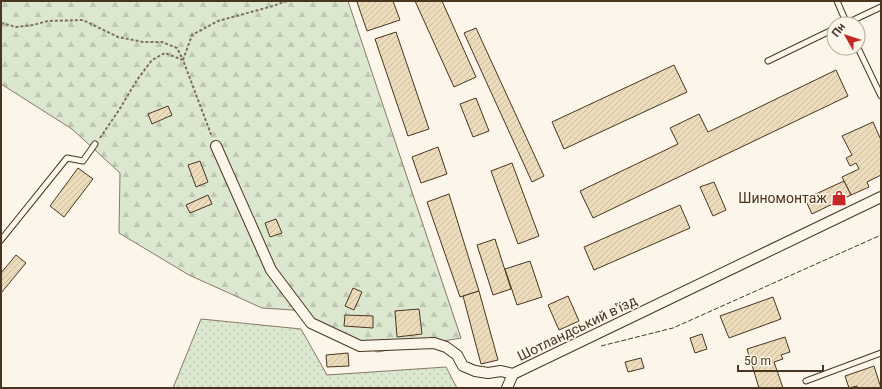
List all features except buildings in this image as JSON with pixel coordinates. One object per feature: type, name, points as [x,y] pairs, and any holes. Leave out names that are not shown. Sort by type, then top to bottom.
[{"type":"street","name":"Шотландський в'їзд","points":[[216,146],[271,270],[311,323],[360,346],[434,342],[446,347],[457,355],[463,366],[475,371],[488,373],[501,371],[513,374],[881,197]]},
{"type":"street","points":[[507,388],[513,374]]},
{"type":"lane","points":[[837,1],[843,16]]},
{"type":"lane","points":[[862,16],[881,7]]},
{"type":"lane","points":[[768,61],[826,33]]},
{"type":"lane","points":[[862,56],[881,96]]},
{"type":"lane","points":[[1,240],[67,158],[83,161],[95,144]]},
{"type":"lane","points":[[806,381],[881,353]]},
{"type":"path","points":[[183,60],[192,35],[218,21],[287,1]]},
{"type":"path","points":[[1,23],[16,27],[48,21],[83,20],[118,37],[143,42],[162,42],[177,48],[216,146]]},
{"type":"path","points":[[95,144],[152,60],[165,53],[183,60]]},
{"type":"green space","points":[[1,1],[348,1],[461,338],[377,352],[293,310],[262,308],[189,275],[119,233],[120,173],[72,129],[1,84]]},
{"type":"green space","points":[[201,319],[301,329],[327,375],[446,367],[457,388],[173,388]]},
{"type":"fence","points":[[601,346],[673,328],[881,235]]},
{"type":"place","name":"Шиномонтаж","points":[[839,198]]}]
